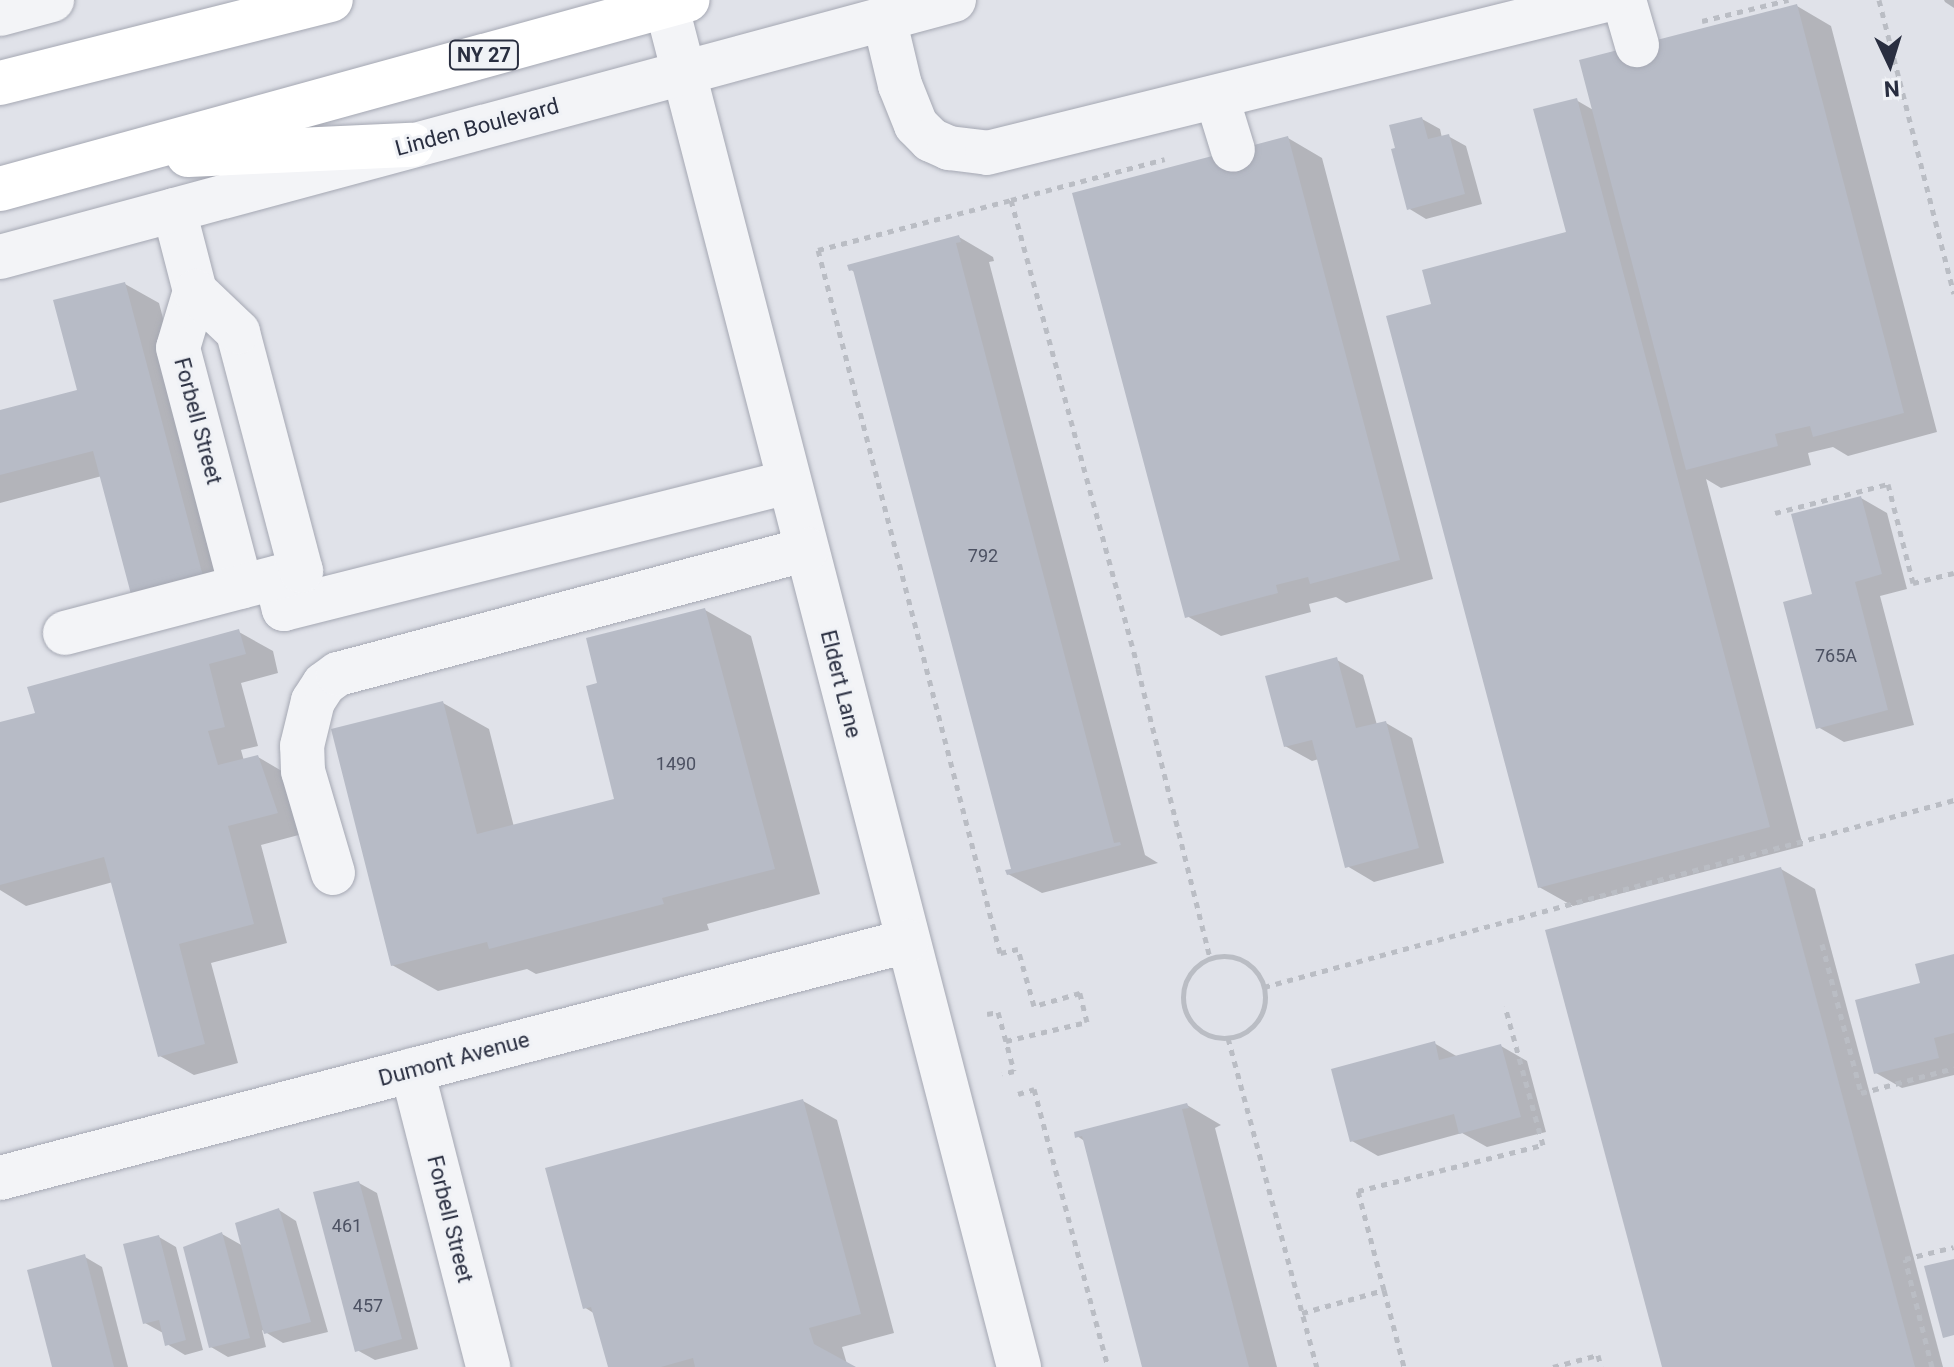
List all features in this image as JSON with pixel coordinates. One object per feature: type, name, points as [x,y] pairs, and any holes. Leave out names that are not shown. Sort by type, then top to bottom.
[{"type":"highway","points":[[0,83],[331,0]]},
{"type":"highway","name":"NY 27","points":[[0,189],[673,2]]},
{"type":"highway","points":[[110,158],[412,145]]},
{"type":"street","points":[[0,14],[52,0]]},
{"type":"street","name":"Linden Boulevard","points":[[0,257],[954,0]]},
{"type":"street","points":[[884,18],[900,85],[916,125],[931,140],[967,153],[987,153],[1606,0]]},
{"type":"street","points":[[1624,0],[1637,45]]},
{"type":"street","name":"Eldert Lane","points":[[673,2],[684,71],[788,482],[1019,1367]]},
{"type":"street","points":[[1217,98],[1233,150]]},
{"type":"street","points":[[65,633],[301,571],[238,332],[195,291],[174,210]]},
{"type":"street","name":"Forbell Street","points":[[195,291],[178,348],[259,582],[284,609],[788,482]]},
{"type":"street","points":[[333,873],[303,771],[302,746],[313,701],[324,684],[338,674],[807,549]]},
{"type":"street","name":"Dumont Avenue","points":[[0,1178],[907,941]]},
{"type":"street","name":"Forbell Street","points":[[412,1070],[488,1367]]},
{"type":"path","points":[[1702,21],[1788,0]]},
{"type":"path","points":[[1879,0],[1954,294]]},
{"type":"path","points":[[1006,1041],[1087,1022],[1080,993],[1034,1006],[1018,949],[1000,953],[818,250],[1165,159]]},
{"type":"path","points":[[1011,200],[1138,669],[1210,958]]},
{"type":"path","points":[[1775,513],[1888,484],[1913,583],[1954,573]]},
{"type":"path","points":[[1264,987],[1954,800]]},
{"type":"path","points":[[1822,944],[1861,1093],[1954,1068]]},
{"type":"path","points":[[1223,955],[1249,964],[1264,987],[1262,1015],[1241,1035],[1228,1038],[1202,1032],[1185,1012],[1184,986],[1189,973],[1210,958],[1223,955]]},
{"type":"path","points":[[1404,1367],[1358,1191],[1543,1145],[1505,1006]]},
{"type":"path","points":[[987,1014],[998,1012],[1014,1071],[1002,1074]]},
{"type":"path","points":[[1228,1038],[1317,1367]]},
{"type":"path","points":[[1018,1094],[1034,1089],[1108,1367]]},
{"type":"path","points":[[1932,1367],[1905,1259],[1954,1247]]},
{"type":"path","points":[[1302,1313],[1384,1290]]},
{"type":"path","points":[[1553,1367],[1598,1355],[1601,1367]]},
{"type":"building","points":[[1797,4],[1904,413],[1813,437],[1810,426],[1775,434],[1778,446],[1686,470],[1579,60]]},
{"type":"building","points":[[1577,98],[1770,827],[1538,888],[1386,316],[1431,304],[1422,270],[1566,232],[1533,109]]},
{"type":"building","points":[[1422,117],[1428,139],[1449,134],[1465,194],[1407,210],[1391,149],[1395,148],[1389,125]]},
{"type":"building","points":[[1288,136],[1400,560],[1310,584],[1308,577],[1276,585],[1278,593],[1185,618],[1072,193]]},
{"type":"building","points":[[959,235],[961,242],[956,243],[1114,843],[1120,842],[1121,845],[1007,875],[1005,870],[1011,869],[853,270],[849,271],[847,265]]},
{"type":"building","points":[[125,282],[204,580],[132,598],[93,451],[0,475],[0,410],[77,390],[53,300]]},
{"type":"building","points":[[1861,496],[1882,574],[1855,582],[1888,710],[1816,729],[1783,602],[1812,594],[1791,514]]},
{"type":"building","points":[[705,608],[775,869],[662,898],[664,904],[489,949],[487,942],[391,966],[331,729],[443,701],[477,834],[614,799],[586,686],[597,683],[586,638]]},
{"type":"building","points":[[239,629],[246,654],[209,664],[225,727],[208,731],[218,765],[258,755],[278,813],[228,826],[254,924],[179,944],[205,1044],[158,1057],[104,857],[0,885],[0,722],[35,713],[27,687]]},
{"type":"building","points":[[1337,657],[1356,728],[1386,721],[1419,848],[1345,868],[1312,740],[1284,747],[1265,676]]},
{"type":"building","points":[[1781,867],[1915,1367],[1662,1367],[1545,930]]},
{"type":"building","points":[[1954,954],[1954,1033],[1934,1038],[1939,1058],[1874,1074],[1855,1000],[1920,983],[1915,964]]},
{"type":"building","points":[[1435,1041],[1439,1060],[1501,1044],[1521,1117],[1459,1134],[1454,1114],[1350,1142],[1331,1069]]},
{"type":"building","points":[[803,1099],[861,1314],[809,1328],[814,1344],[856,1367],[695,1367],[693,1358],[661,1367],[608,1367],[591,1307],[583,1309],[545,1168]]},
{"type":"building","points":[[1187,1103],[1189,1108],[1182,1109],[1249,1367],[1142,1367],[1082,1136],[1075,1138],[1074,1132]]},
{"type":"building","points":[[359,1181],[402,1339],[355,1352],[313,1192]]},
{"type":"building","points":[[279,1208],[311,1322],[264,1334],[235,1223]]},
{"type":"building","points":[[222,1232],[250,1338],[209,1348],[183,1247]]},
{"type":"building","points":[[159,1235],[186,1340],[165,1346],[159,1320],[143,1324],[123,1244]]},
{"type":"building","points":[[85,1254],[114,1367],[52,1367],[27,1270]]},
{"type":"building","points":[[1954,1259],[1954,1335],[1943,1338],[1924,1266]]}]
